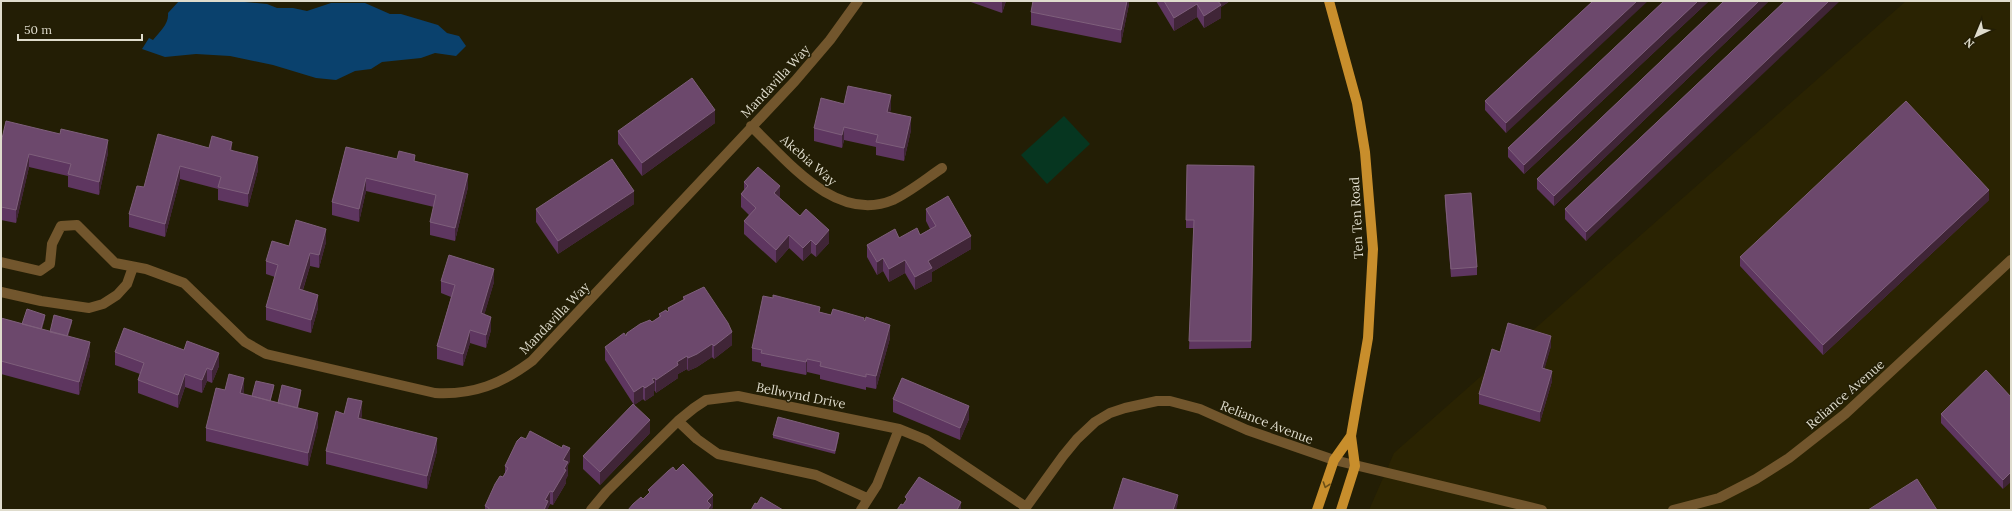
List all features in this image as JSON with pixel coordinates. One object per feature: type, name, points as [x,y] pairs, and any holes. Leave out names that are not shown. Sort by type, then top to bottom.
[{"type":"main road","name":"Ten Ten Road","points":[[1329,1],[1357,103],[1365,152],[1373,249],[1368,338],[1351,436],[1356,466],[1341,510]]},
{"type":"main road","name":"Ten Ten Road","points":[[1317,510],[1334,460],[1351,436]]},
{"type":"street","name":"Mandavilla Way","points":[[1,262],[40,271],[50,264],[52,244],[61,226],[77,225],[115,263],[146,269],[184,283],[245,342],[266,354],[435,393],[455,394],[475,391],[515,374],[532,362],[751,126],[795,81],[830,40],[858,1]]},
{"type":"street","name":"Akebia Way","points":[[751,126],[816,186],[832,197],[849,203],[877,205],[894,200],[942,168]]},
{"type":"street","name":"Reliance Avenue","points":[[1673,510],[1705,503],[1719,498],[1756,479],[1789,458],[1845,414],[2011,260]]},
{"type":"street","points":[[1,292],[41,301],[89,308],[103,304],[117,295],[127,284],[133,267]]},
{"type":"street","name":"Bellwynd Drive","points":[[592,510],[606,492],[678,421],[706,400],[738,396],[899,429],[926,440],[1025,509]]},
{"type":"street","name":"Reliance Avenue","points":[[1025,509],[1063,456],[1077,439],[1095,422],[1110,413],[1144,402],[1170,401],[1200,408],[1247,430],[1334,460],[1542,510]]},
{"type":"street","points":[[678,421],[697,439],[718,454],[816,475],[867,498]]},
{"type":"street","points":[[861,510],[867,498],[877,485],[899,429]]},
{"type":"shaded area","points":[[1906,1],[2011,1],[2011,510],[1369,510],[1394,453]]},
{"type":"green space","points":[[1064,116],[1090,144],[1047,184],[1021,155]]},
{"type":"water","points":[[179,1],[233,1],[267,4],[277,8],[293,8],[307,11],[331,3],[365,3],[390,14],[401,14],[438,25],[447,33],[459,36],[466,46],[456,56],[435,53],[421,58],[382,62],[371,69],[355,71],[336,80],[316,78],[273,65],[230,56],[196,54],[165,57],[142,49],[149,38],[153,40],[166,24],[168,13]]},
{"type":"building","points":[[1033,1],[1127,1],[1121,30],[1031,12]]},
{"type":"building","points":[[1164,1],[1218,1],[1221,5],[1204,16],[1197,4],[1174,18]]},
{"type":"building","points":[[1593,1],[1637,1],[1506,123],[1485,101]]},
{"type":"building","points":[[1664,1],[1698,1],[1524,165],[1508,148]]},
{"type":"building","points":[[1724,1],[1759,1],[1554,196],[1537,179]]},
{"type":"building","points":[[1785,1],[1829,1],[1586,232],[1565,209]]},
{"type":"building","points":[[692,78],[715,110],[642,163],[618,131]]},
{"type":"building","points":[[848,86],[891,95],[887,112],[911,117],[904,148],[876,142],[878,135],[844,127],[842,135],[814,128],[821,98],[844,104]]},
{"type":"building","points":[[1906,101],[1989,190],[1823,345],[1740,257]]},
{"type":"building","points":[[6,121],[60,134],[61,129],[108,140],[99,182],[68,174],[71,164],[29,154],[16,210],[1,207],[1,143]]},
{"type":"building","points":[[158,134],[209,148],[212,136],[232,142],[230,150],[258,157],[248,194],[218,187],[221,177],[180,166],[165,224],[129,214],[137,186],[144,187]]},
{"type":"building","points":[[346,147],[397,159],[399,151],[415,155],[414,161],[468,174],[455,228],[430,222],[436,195],[366,178],[359,209],[332,202]]},
{"type":"building","points":[[612,159],[634,191],[558,241],[536,209]]},
{"type":"building","points":[[1187,165],[1254,166],[1251,341],[1189,341],[1194,220],[1186,220]]},
{"type":"building","points":[[758,167],[780,186],[774,193],[800,216],[806,209],[829,230],[816,245],[811,240],[803,248],[789,235],[776,250],[744,221],[756,208],[741,194],[748,186],[744,182]]},
{"type":"building","points":[[1471,193],[1477,267],[1451,269],[1445,195]]},
{"type":"building","points":[[948,196],[971,236],[928,261],[932,268],[915,277],[905,260],[889,269],[883,258],[877,262],[867,245],[895,229],[899,238],[917,228],[920,235],[936,226],[926,209]]},
{"type":"building","points":[[296,220],[326,229],[319,255],[310,253],[299,289],[318,295],[311,320],[266,307],[278,265],[266,261],[272,241],[289,246]]},
{"type":"building","points":[[449,255],[494,269],[481,313],[491,317],[486,335],[470,330],[463,354],[437,346],[455,285],[441,281]]},
{"type":"building","points":[[704,287],[728,323],[732,332],[714,346],[712,344],[697,354],[688,358],[687,356],[677,362],[678,365],[656,380],[655,378],[652,379],[654,382],[645,388],[643,386],[634,392],[605,347],[624,333],[626,336],[627,333],[640,324],[650,320],[652,322],[661,316],[659,314],[666,310],[667,312],[669,310],[668,308],[685,299],[683,297]]},
{"type":"building","points":[[773,295],[820,307],[819,312],[831,315],[833,309],[864,318],[865,321],[866,317],[890,325],[876,376],[866,374],[866,377],[820,366],[821,362],[807,359],[806,362],[761,353],[762,350],[752,348],[763,296],[773,298]]},
{"type":"building","points":[[27,309],[45,315],[41,329],[22,324]]},
{"type":"building","points":[[54,315],[72,320],[67,336],[50,332]]},
{"type":"building","points":[[1,318],[90,342],[79,382],[1,361]]},
{"type":"building","points":[[1508,323],[1551,336],[1542,368],[1552,371],[1540,412],[1479,394],[1492,349],[1500,352]]},
{"type":"building","points":[[124,328],[184,350],[187,341],[219,353],[212,370],[207,368],[202,380],[185,374],[178,395],[138,380],[144,363],[115,352]]},
{"type":"building","points":[[1986,370],[2011,397],[2011,472],[2003,480],[1941,414]]},
{"type":"building","points":[[229,374],[244,378],[240,393],[318,413],[308,453],[206,428],[216,388],[225,390]]},
{"type":"building","points":[[902,378],[969,406],[960,428],[893,399]]},
{"type":"building","points":[[256,381],[274,385],[270,401],[252,396]]},
{"type":"building","points":[[282,385],[301,390],[297,408],[278,403]]},
{"type":"building","points":[[348,398],[362,401],[358,418],[437,438],[427,476],[326,451],[336,411],[344,414]]},
{"type":"building","points":[[633,404],[650,420],[600,472],[583,456]]},
{"type":"building","points":[[778,417],[839,433],[835,451],[773,435]]},
{"type":"building","points":[[530,431],[562,448],[563,445],[570,448],[563,460],[568,462],[564,469],[566,470],[553,492],[550,491],[545,500],[548,501],[544,510],[488,510],[489,508],[485,506],[495,484],[500,476],[503,477],[508,468],[505,466],[517,441],[521,437],[526,439]]},
{"type":"building","points":[[683,464],[713,495],[707,501],[711,505],[707,510],[628,510],[641,497],[643,499],[650,492],[648,490],[668,471],[673,467],[676,471]]},
{"type":"building","points":[[919,477],[961,502],[957,510],[897,510],[907,499],[905,497]]},
{"type":"building","points":[[1123,478],[1178,495],[1173,510],[1113,510]]},
{"type":"building","points":[[1917,479],[1937,510],[1868,510]]},
{"type":"building","points":[[761,497],[783,510],[751,510]]}]
